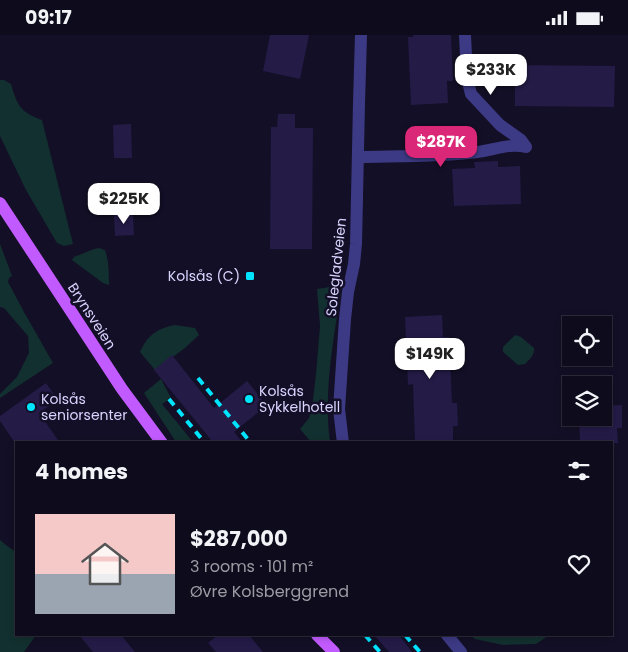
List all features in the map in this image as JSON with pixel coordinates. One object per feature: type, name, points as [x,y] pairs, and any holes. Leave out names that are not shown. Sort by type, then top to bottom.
[{"type":"main road","name":"Brynsveien","points":[[0,203],[122,389],[161,441]]},
{"type":"main road","points":[[318,636],[334,652]]},
{"type":"street","name":"Solegladveien","points":[[343,441],[339,409],[348,293],[356,244],[361,35]]},
{"type":"street","points":[[358,157],[438,155],[478,152],[516,145],[526,147],[522,140],[500,125],[471,94],[467,77],[465,35]]},
{"type":"street","points":[[448,636],[461,652]]},
{"type":"green space","points":[[0,80],[11,84],[15,97],[24,111],[42,120],[73,244],[64,246],[57,243],[26,190],[0,136]]},
{"type":"green space","points":[[0,244],[12,276],[8,282],[53,363],[0,398],[0,394],[17,377],[29,353],[28,336],[4,308],[0,307]]},
{"type":"green space","points":[[99,248],[105,250],[109,267],[109,285],[103,283],[72,260],[74,257]]},
{"type":"green space","points":[[342,285],[329,383],[328,422],[330,441],[310,441],[300,429],[309,418],[312,408],[320,326],[317,289]]},
{"type":"green space","points":[[175,325],[195,328],[199,335],[155,370],[140,352],[146,341],[153,334]]},
{"type":"green space","points":[[515,335],[521,337],[534,348],[533,355],[525,364],[518,365],[503,352],[503,347]]},
{"type":"green space","points":[[161,379],[171,398],[162,404],[192,441],[175,441],[144,393]]},
{"type":"green space","points":[[0,540],[15,551],[15,636],[35,636],[24,652],[0,652]]},
{"type":"green space","points":[[471,636],[546,636],[536,644],[503,645],[475,639]]},
{"type":"building","points":[[270,35],[309,35],[300,79],[263,71]]},
{"type":"building","points":[[413,35],[451,35],[453,81],[447,81],[448,103],[411,105],[408,37],[413,37]]},
{"type":"building","points":[[501,65],[615,66],[614,107],[515,106],[515,81],[501,81]]},
{"type":"building","points":[[278,114],[295,114],[295,128],[313,128],[312,249],[270,249],[271,127],[277,127]]},
{"type":"building","points":[[131,124],[132,158],[114,158],[113,125]]},
{"type":"building","points":[[498,161],[498,167],[520,166],[521,204],[454,206],[452,169],[475,168],[474,162]]},
{"type":"building","points":[[114,215],[133,215],[134,235],[115,236]]},
{"type":"building","points":[[442,315],[443,337],[449,337],[452,403],[457,403],[458,426],[453,426],[453,441],[415,441],[413,384],[408,385],[405,317]]},
{"type":"building","points":[[172,355],[214,408],[247,381],[267,405],[234,432],[241,441],[212,441],[154,370]]},
{"type":"building","name":"Kolsås seniorsenter","points":[[46,383],[58,400],[39,413],[59,441],[15,441],[15,443],[0,421],[0,416]]},
{"type":"building","points":[[622,405],[622,428],[617,428],[618,443],[613,443],[613,441],[580,441],[579,426],[612,426],[612,406]]},
{"type":"building","points":[[80,636],[122,636],[135,652],[93,652]]},
{"type":"building","points":[[217,636],[250,636],[263,652],[216,652],[208,643]]},
{"type":"building","points":[[375,636],[400,636],[412,652],[389,652]]},
{"type":"railway","points":[[198,378],[249,441]]},
{"type":"railway","points":[[169,399],[203,441]]},
{"type":"railway","points":[[366,636],[380,652]]},
{"type":"railway","points":[[406,636],[420,652]]},
{"type":"place","name":"Kolsås (C)","points":[[250,276]]},
{"type":"place","name":"Kolsås Sykkelhotell","points":[[249,399]]},
{"type":"place","name":"Kolsås seniorsenter","points":[[31,407]]}]
